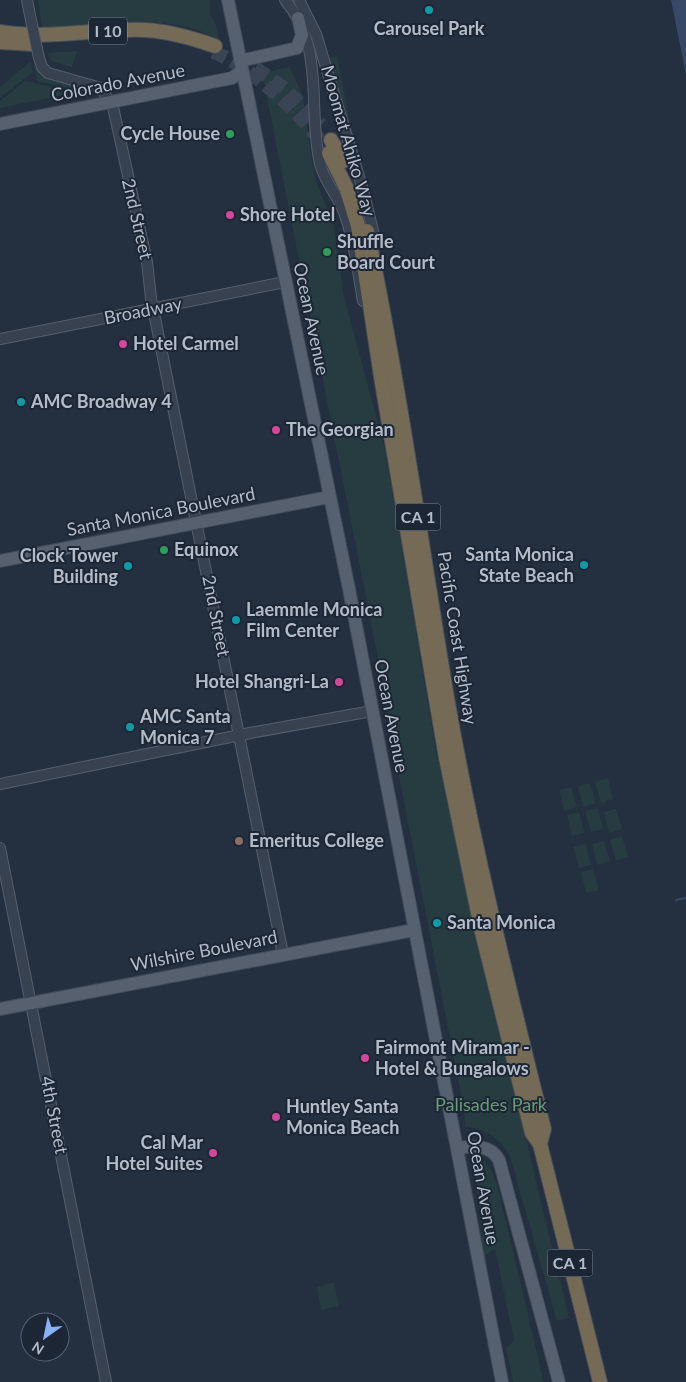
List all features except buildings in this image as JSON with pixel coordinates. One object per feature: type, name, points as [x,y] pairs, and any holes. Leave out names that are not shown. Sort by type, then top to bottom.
[{"type":"highway","name":"I 10","points":[[0,32],[47,36],[147,30],[181,35],[214,49],[172,41],[134,37],[40,44],[0,42]]},
{"type":"highway","name":"Pacific Coast Highway","points":[[495,960],[479,862],[448,704],[385,316],[358,195],[348,170],[330,146],[346,187],[358,226],[382,383],[446,758],[495,960],[532,1133],[540,1144],[600,1382]]},
{"type":"main road","name":"Ocean Avenue","points":[[228,0],[372,711],[502,1382]]},
{"type":"main road","name":"Colorado Avenue","points":[[0,124],[232,78],[241,66],[297,48],[302,34],[298,18]]},
{"type":"main road","name":"Santa Monica Boulevard","points":[[0,561],[329,497]]},
{"type":"main road","name":"Wilshire Boulevard","points":[[0,1009],[414,930]]},
{"type":"main road","points":[[458,1148],[480,1146],[491,1150],[501,1165],[559,1382]]},
{"type":"street","points":[[27,0],[39,58],[46,71],[97,85],[112,102]]},
{"type":"street","name":"Moomat Ahiko Way","points":[[285,0],[298,18],[307,37],[312,62],[320,162],[348,225],[382,383]]},
{"type":"street","name":"Moomat Ahiko Way","points":[[299,0],[316,34],[369,209],[380,267],[385,316]]},
{"type":"street","name":"2nd Street","points":[[112,102],[147,262],[154,308],[283,954]]},
{"type":"street","name":"Broadway","points":[[0,339],[285,282]]},
{"type":"street","points":[[0,784],[372,711]]},
{"type":"street","name":"4th Street","points":[[0,848],[106,1382]]},
{"type":"green space","points":[[38,0],[210,0],[210,15],[215,22],[219,39],[191,28],[154,22],[98,23],[42,28]]},
{"type":"green space","points":[[77,51],[72,67],[53,61],[48,53]]},
{"type":"green space","points":[[337,56],[352,132],[349,133],[327,58]]},
{"type":"green space","points":[[31,61],[33,72],[0,98],[0,87]]},
{"type":"green space","points":[[34,65],[45,78],[91,90],[72,94],[71,89],[37,81]]},
{"type":"green space","name":"Palisades Park","points":[[290,67],[303,96],[311,156],[317,184],[333,222],[344,296],[385,450],[437,757],[463,875],[569,1318],[557,1321],[510,1157],[502,1145],[492,1136],[465,1126],[464,1110],[388,720],[390,719],[262,73]]},
{"type":"green space","points":[[25,81],[68,91],[69,94],[0,108],[0,101]]},
{"type":"green space","points":[[608,778],[613,799],[601,803],[595,782]]},
{"type":"green space","points":[[590,783],[596,803],[583,807],[578,786]]},
{"type":"green space","points":[[571,787],[577,807],[564,811],[559,790]]},
{"type":"green space","points":[[598,808],[603,829],[591,832],[585,811]]},
{"type":"green space","points":[[616,809],[622,829],[609,833],[604,812]]},
{"type":"green space","points":[[579,812],[585,833],[572,836],[567,815]]},
{"type":"green space","points":[[622,836],[628,857],[616,861],[610,840]]},
{"type":"green space","points":[[604,841],[610,861],[597,865],[592,844]]},
{"type":"green space","points":[[586,844],[591,865],[579,868],[573,847]]},
{"type":"green space","points":[[593,869],[599,890],[586,893],[581,872]]},
{"type":"green space","name":"Palisades Park","points":[[481,1157],[492,1171],[497,1184],[544,1382],[513,1382],[506,1348],[514,1341],[495,1249],[483,1257],[479,1202],[473,1168]]},
{"type":"green space","points":[[334,1282],[339,1306],[321,1310],[317,1287]]},
{"type":"water","points":[[671,0],[686,0],[686,75]]},
{"type":"waterway","points":[[676,900],[686,898]]},
{"type":"tunnel","points":[[213,52],[228,59],[261,81],[293,110],[329,153]]},
{"type":"tunnel","points":[[238,56],[284,88],[321,125]]},
{"type":"place","name":"Carousel Park","points":[[429,10]]},
{"type":"place","name":"Cycle House","points":[[230,134]]},
{"type":"place","name":"Shore Hotel","points":[[230,215]]},
{"type":"place","name":"Shuffle Board Court","points":[[327,252]]},
{"type":"place","name":"Hotel Carmel","points":[[123,344]]},
{"type":"place","name":"AMC Broadway 4","points":[[21,402]]},
{"type":"place","name":"The Georgian","points":[[276,430]]},
{"type":"place","name":"Equinox","points":[[164,550]]},
{"type":"place","name":"Santa Monica State Beach","points":[[584,565]]},
{"type":"place","name":"Clock Tower Building","points":[[128,566]]},
{"type":"place","name":"Laemmle Monica Film Center","points":[[236,620]]},
{"type":"place","name":"Hotel Shangri-La","points":[[339,682]]},
{"type":"place","name":"AMC Santa Monica 7","points":[[130,727]]},
{"type":"place","name":"Emeritus College","points":[[239,841]]},
{"type":"place","name":"Santa Monica","points":[[437,923]]},
{"type":"place","name":"Fairmont Miramar - Hotel & Bungalows","points":[[365,1058]]},
{"type":"place","name":"Huntley Santa Monica Beach","points":[[276,1117]]},
{"type":"place","name":"Cal Mar Hotel Suites","points":[[213,1153]]}]
